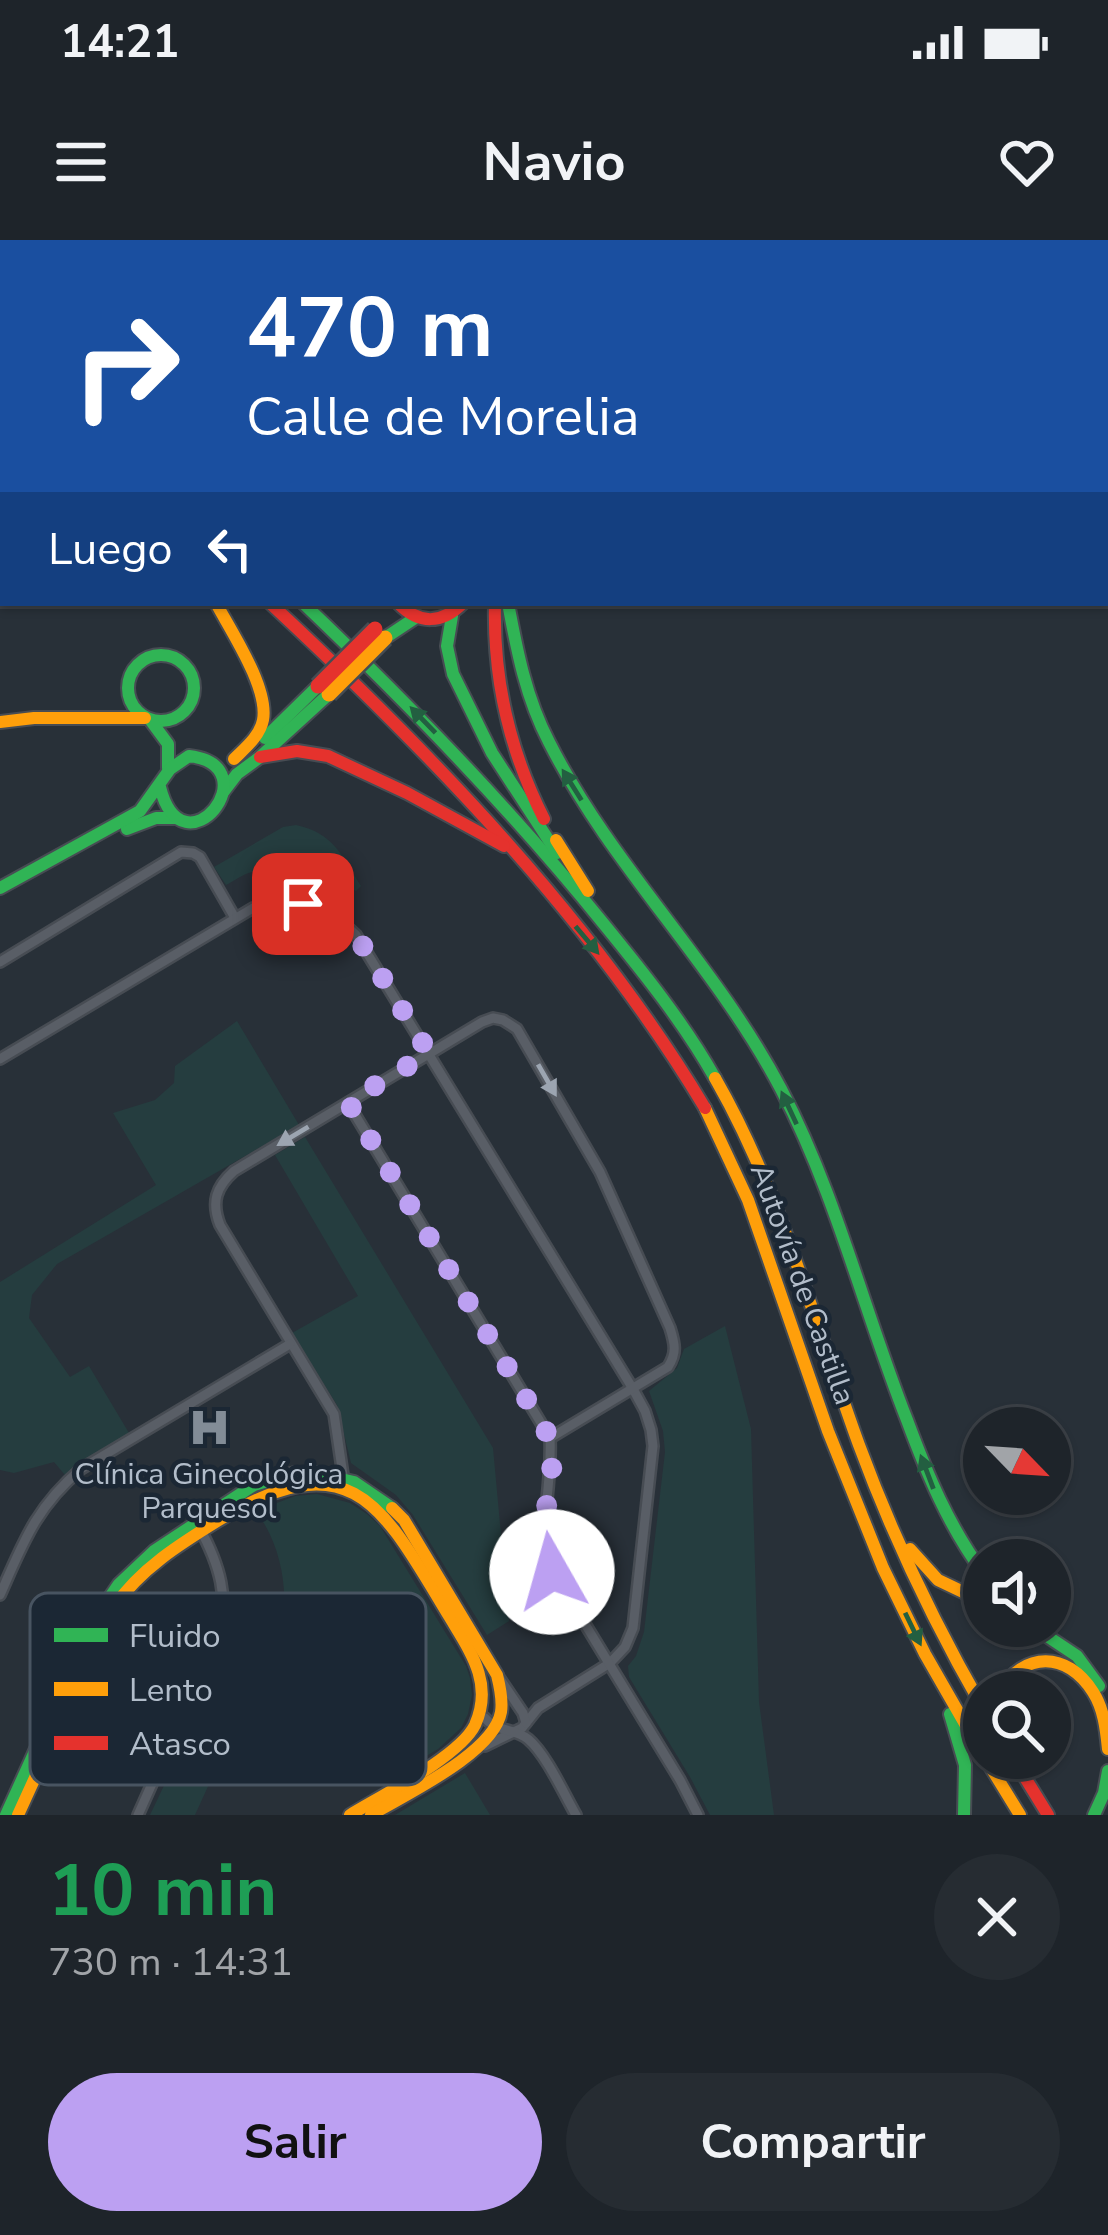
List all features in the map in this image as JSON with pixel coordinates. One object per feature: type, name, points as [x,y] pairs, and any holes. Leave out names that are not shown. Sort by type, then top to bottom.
[{"type":"main road","points":[[217,606],[264,711],[256,736],[234,759]]},
{"type":"main road","name":"Autovía de Castilla","points":[[274,606],[458,790],[616,975],[667,1046],[710,1117],[762,1234],[808,1377],[883,1568],[963,1721]]},
{"type":"main road","name":"Autovía de Castilla","points":[[306,606],[403,699],[541,848],[635,963],[711,1069],[786,1231],[869,1470],[912,1571],[964,1671]]},
{"type":"main road","points":[[0,898],[137,824],[156,818],[203,820],[218,809],[237,774],[260,757],[380,634],[394,606]]},
{"type":"main road","points":[[399,606],[427,622],[440,621],[457,609]]},
{"type":"main road","points":[[495,606],[495,661],[504,719],[520,768],[553,835],[593,897]]},
{"type":"main road","points":[[508,606],[518,668],[535,717],[564,772],[608,842],[721,988],[781,1090],[812,1157],[933,1490],[963,1545]]},
{"type":"main road","points":[[457,609],[447,646],[449,663],[493,753],[565,864],[676,1005],[711,1069]]},
{"type":"main road","points":[[380,634],[415,618]]},
{"type":"main road","points":[[0,722],[34,718],[172,720],[188,708],[194,689],[189,670],[180,661],[161,655],[142,661],[130,677],[129,697],[111,718]]},
{"type":"main road","points":[[129,697],[168,744],[189,757],[224,764],[324,690]]},
{"type":"main road","points":[[0,888],[140,811],[160,787],[168,768],[172,720]]},
{"type":"main road","points":[[260,757],[298,751],[328,756],[511,850]]},
{"type":"main road","points":[[168,768],[189,757]]},
{"type":"main road","points":[[210,763],[221,775],[224,791]]},
{"type":"main road","points":[[160,787],[163,805],[176,818]]},
{"type":"main road","points":[[869,1470],[921,1563],[938,1580],[963,1592]]},
{"type":"main road","points":[[127,1593],[199,1526],[254,1486],[277,1476],[319,1472],[379,1495],[404,1520],[489,1673],[498,1714],[480,1748],[426,1780]]},
{"type":"main road","points":[[111,1593],[168,1538],[284,1486],[344,1483]]},
{"type":"main road","points":[[1064,1647],[1077,1656]]},
{"type":"main road","points":[[1070,1647],[1108,1705]]},
{"type":"main road","points":[[1012,1671],[1045,1660],[1071,1669],[1092,1689],[1104,1715],[1108,1749]]},
{"type":"main road","points":[[944,1688],[965,1766],[964,1815]]},
{"type":"main road","points":[[426,1772],[498,1714]]},
{"type":"main road","points":[[6,1815],[30,1761]]},
{"type":"main road","points":[[1098,1815],[1108,1771]]},
{"type":"main road","name":"Autovía de Castilla","points":[[998,1779],[1020,1815]]},
{"type":"main road","points":[[1026,1779],[1048,1815]]},
{"type":"main road","points":[[18,1815],[31,1785]]},
{"type":"main road","points":[[377,1809],[409,1785]]},
{"type":"main road","points":[[350,1815],[377,1809],[418,1785]]},
{"type":"main road","points":[[1098,1815],[1108,1801]]},
{"type":"street","points":[[0,962],[181,853],[200,857],[235,918]]},
{"type":"street","points":[[0,1059],[253,908],[303,904],[330,913],[356,935],[633,1388],[651,1430],[652,1463],[633,1628],[625,1647],[610,1663],[538,1708],[526,1723]]},
{"type":"street","points":[[344,1483],[334,1414],[220,1225],[216,1196],[234,1172],[493,1018],[517,1029],[600,1172],[676,1346],[668,1367],[550,1438]]},
{"type":"street","points":[[348,1102],[550,1438],[552,1472],[543,1555],[698,1815]]},
{"type":"street","points":[[0,1595],[32,1525],[57,1489],[81,1469],[290,1343]]},
{"type":"street","points":[[319,1472],[340,1451]]},
{"type":"street","points":[[199,1526],[220,1572],[223,1593]]},
{"type":"street","points":[[489,1673],[498,1714],[529,1740],[576,1815]]},
{"type":"street","points":[[498,1714],[538,1708]]},
{"type":"street","points":[[498,1714],[524,1713],[529,1740]]},
{"type":"street","points":[[498,1714],[526,1723]]},
{"type":"street","points":[[138,1815],[151,1785]]},
{"type":"street","points":[[361,1815],[378,1803],[377,1809]]},
{"type":"green space","points":[[296,825],[320,834],[336,847],[361,886],[356,891],[293,868],[249,873],[226,885],[214,867],[283,827]]},
{"type":"green space","points":[[237,1021],[299,1125],[57,1264],[32,1295],[29,1318],[70,1377],[89,1366],[132,1438],[65,1475],[54,1462],[14,1473],[0,1470],[0,1282],[156,1185],[113,1113],[155,1100],[174,1083],[175,1066]]},
{"type":"green space","points":[[305,1137],[493,1448],[509,1621],[487,1635],[413,1515],[396,1495],[351,1463],[337,1405],[292,1333],[358,1296],[275,1155]]},
{"type":"green space","points":[[725,1326],[751,1429],[759,1702],[774,1815],[710,1815],[629,1677],[628,1666],[644,1632],[665,1452],[649,1391],[677,1368],[684,1349]]},
{"type":"green space","points":[[317,1494],[350,1503],[367,1514],[380,1526],[421,1593],[284,1593],[275,1548],[256,1511],[295,1496]]},
{"type":"green space","points":[[426,1601],[466,1666],[472,1695],[461,1728],[426,1756]]},
{"type":"green space","points":[[465,1773],[490,1815],[395,1815]]},
{"type":"green space","points":[[164,1785],[209,1785],[195,1815],[150,1815]]},
{"type":"traffic: fast","points":[[306,606],[532,839],[648,979],[715,1078]]},
{"type":"traffic: fast","points":[[509,606],[534,708],[574,788],[726,1000],[781,1089],[834,1211],[923,1460],[963,1542]]},
{"type":"traffic: fast","points":[[452,616],[447,646],[453,674],[492,753],[557,853]]},
{"type":"traffic: fast","points":[[385,638],[415,618]]},
{"type":"traffic: fast","points":[[161,655],[184,665],[194,688],[184,711],[161,721],[138,711],[128,688],[138,665],[161,655]]},
{"type":"traffic: fast","points":[[265,738],[318,686]]},
{"type":"traffic: fast","points":[[224,791],[237,774],[329,694]]},
{"type":"traffic: fast","points":[[151,721],[168,744],[168,768]]},
{"type":"traffic: fast","points":[[0,888],[140,811],[170,769],[189,756],[213,764],[223,778],[222,794],[201,820],[186,822],[171,812],[160,787]]},
{"type":"traffic: fast","points":[[127,829],[156,818],[175,818]]},
{"type":"traffic: fast","points":[[113,1593],[154,1551],[254,1485],[295,1473],[315,1473],[354,1482],[392,1508]]},
{"type":"traffic: fast","points":[[1064,1647],[1077,1656],[1099,1686]]},
{"type":"traffic: fast","points":[[950,1714],[965,1765],[964,1815]]},
{"type":"traffic: fast","points":[[6,1815],[30,1762]]},
{"type":"traffic: fast","points":[[1094,1815],[1108,1771]]},
{"type":"traffic: slow","points":[[218,606],[247,660],[263,707],[259,731],[234,759]]},
{"type":"traffic: slow","points":[[329,694],[385,638]]},
{"type":"traffic: slow","points":[[0,722],[145,718]]},
{"type":"traffic: slow","points":[[556,840],[588,891]]},
{"type":"traffic: slow","points":[[715,1078],[778,1212],[886,1513],[963,1671]]},
{"type":"traffic: slow","points":[[705,1108],[748,1200],[828,1431],[883,1568],[963,1720]]},
{"type":"traffic: slow","points":[[124,1593],[190,1538],[265,1496],[302,1486],[333,1486],[360,1497],[383,1516],[404,1544],[465,1642],[481,1681],[475,1725],[454,1749],[426,1768]]},
{"type":"traffic: slow","points":[[392,1508],[404,1520],[497,1675],[501,1694],[501,1712],[483,1742],[426,1784]]},
{"type":"traffic: slow","points":[[910,1549],[938,1580],[963,1592]]},
{"type":"traffic: slow","points":[[1019,1671],[1046,1661],[1071,1669],[1083,1679],[1097,1699],[1108,1749]]},
{"type":"traffic: slow","points":[[998,1779],[1020,1815]]},
{"type":"traffic: slow","points":[[18,1815],[32,1785]]},
{"type":"traffic: slow","points":[[350,1815],[400,1785]]},
{"type":"traffic: slow","points":[[371,1815],[424,1785]]},
{"type":"traffic: jam","points":[[273,606],[506,841],[612,970],[705,1108]]},
{"type":"traffic: jam","points":[[402,606],[430,619],[459,606]]},
{"type":"traffic: jam","points":[[495,606],[506,714],[521,767],[544,819]]},
{"type":"traffic: jam","points":[[318,686],[375,629]]},
{"type":"traffic: jam","points":[[260,757],[297,751],[328,756],[504,846]]},
{"type":"traffic: jam","points":[[1026,1779],[1048,1815]]},
{"type":"place","name":"Clínica Ginecológica Parquesol","points":[[209,1428]]},
{"type":"route","points":[[303,904],[330,913],[356,935],[429,1053],[348,1102],[550,1438],[552,1472],[543,1555],[552,1572]]}]
